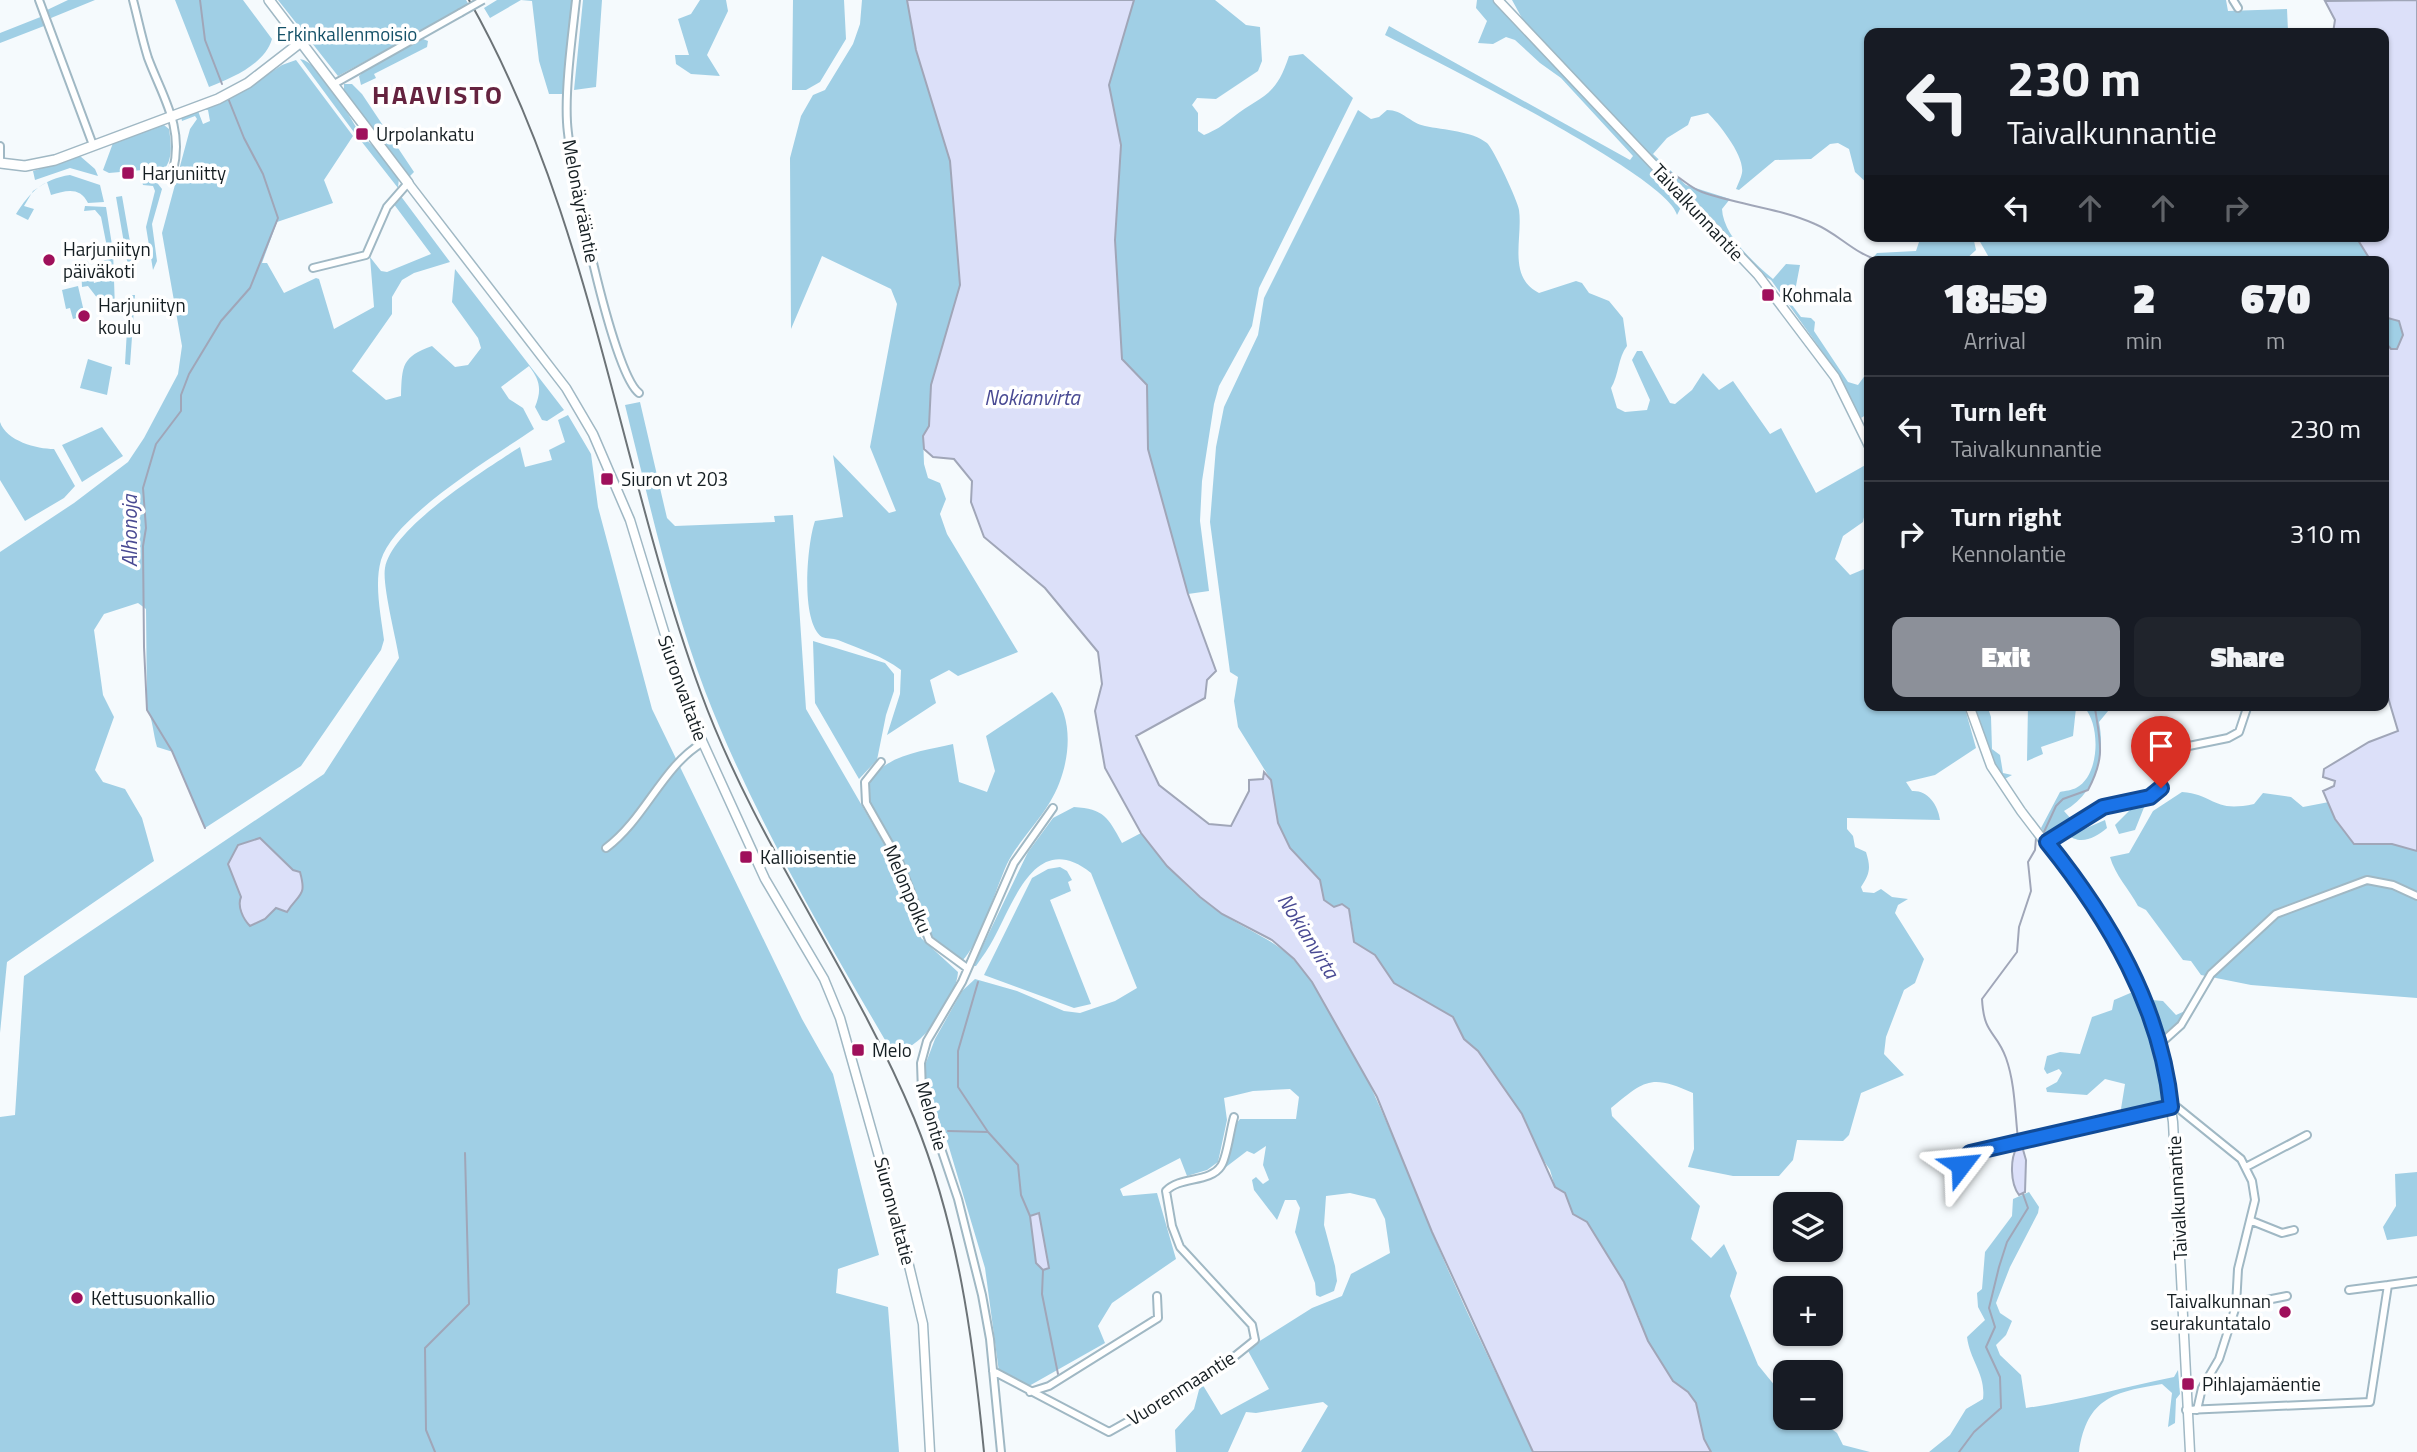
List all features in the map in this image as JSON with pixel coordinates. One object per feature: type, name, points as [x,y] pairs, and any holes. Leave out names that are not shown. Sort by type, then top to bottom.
[{"type":"main road","name":"Siuronvaltatie","points":[[269,0],[408,183]]},
{"type":"main road","points":[[0,162],[35,166],[218,99],[248,83],[301,42]]},
{"type":"street","points":[[39,0],[93,145]]},
{"type":"street","points":[[133,0],[149,60],[173,115],[176,145],[173,172]]},
{"type":"street","points":[[334,84],[483,0]]},
{"type":"street","name":"Melonäyrääntie","points":[[576,0],[566,118],[568,141],[594,269],[630,384],[639,393]]},
{"type":"street","points":[[2233,0],[2238,8]]},
{"type":"street","name":"Taivalkunnantie","points":[[1501,1],[1758,275],[1835,377],[1864,436]]},
{"type":"street","points":[[0,146],[0,162]]},
{"type":"street","points":[[313,268],[366,255],[387,207],[408,183]]},
{"type":"street","name":"Siuronvaltatie","points":[[408,183],[566,388],[593,435],[630,520],[673,668],[702,743],[765,879],[824,979],[852,1054],[923,1324],[930,1452]]},
{"type":"street","name":"Taivalkunnantie","points":[[1971,711],[1991,766],[2021,811],[2098,912],[2146,1003],[2161,1043],[2171,1107],[2190,1452]]},
{"type":"street","points":[[2047,842],[2103,807],[2150,797],[2161,788],[2169,757],[2179,748],[2228,738],[2239,732],[2246,711]]},
{"type":"street","points":[[606,848],[626,833],[684,755],[702,743]]},
{"type":"street","name":"Melonpolku","points":[[881,762],[865,782],[866,803],[899,861],[929,940],[967,968]]},
{"type":"street","name":"Melontie","points":[[1001,1452],[990,1339],[970,1242],[922,1092],[920,1077],[928,1041],[962,982],[1014,863],[1053,808]]},
{"type":"street","points":[[2161,1043],[2181,1025],[2211,974],[2276,914],[2367,880],[2393,885],[2417,896]]},
{"type":"street","points":[[1956,1178],[1970,1153],[2171,1107],[2178,1108],[2228,1147],[2246,1167],[2252,1181],[2255,1200],[2252,1222],[2241,1251],[2236,1306],[2219,1359],[2202,1388],[2197,1410]]},
{"type":"street","name":"Vuorenmaantie","points":[[993,1371],[1109,1432],[1214,1373],[1255,1340],[1252,1325],[1180,1247],[1172,1226],[1166,1191],[1172,1184],[1212,1174],[1222,1166],[1234,1118]]},
{"type":"street","points":[[2246,1167],[2307,1135]]},
{"type":"street","points":[[2252,1222],[2282,1233],[2294,1230]]},
{"type":"street","points":[[2349,1290],[2417,1281]]},
{"type":"street","points":[[2186,1410],[2370,1402],[2388,1285]]},
{"type":"street","points":[[1030,1392],[1049,1386],[1158,1318],[1157,1296]]},
{"type":"street","points":[[2236,1306],[2287,1296]]},
{"type":"green space","points":[[68,0],[95,0],[51,18],[47,10]]},
{"type":"green space","points":[[175,0],[243,0],[272,39],[268,48],[246,69],[209,87]]},
{"type":"green space","name":"Erkinkallenmoisio","points":[[278,0],[466,0],[469,5],[338,76]]},
{"type":"green space","points":[[497,0],[521,0],[490,18],[484,8]]},
{"type":"green space","points":[[521,0],[572,0],[564,94],[549,94],[539,61],[532,1]]},
{"type":"green space","points":[[583,0],[602,0],[596,87],[574,90]]},
{"type":"green space","points":[[700,0],[726,0],[728,11],[707,55],[720,76],[691,74],[676,64],[675,55],[689,55],[678,19],[691,14]]},
{"type":"green space","points":[[793,0],[844,0],[846,39],[820,82],[806,90],[792,90]]},
{"type":"green space","points":[[862,0],[911,0],[950,154],[960,285],[931,385],[929,426],[923,436],[924,464],[928,478],[940,483],[946,499],[940,514],[947,534],[1018,652],[958,676],[949,670],[930,680],[936,703],[887,735],[900,694],[901,670],[871,653],[838,640],[822,637],[815,629],[810,616],[807,582],[815,521],[843,517],[833,455],[889,513],[896,511],[870,447],[897,304],[891,289],[822,256],[791,329],[790,158],[801,116],[813,95],[825,90],[853,44],[860,24]]},
{"type":"green space","points":[[1134,0],[1215,0],[1246,25],[1260,27],[1262,61],[1258,71],[1216,99],[1197,98],[1192,105],[1198,113],[1198,131],[1204,135],[1222,126],[1273,88],[1289,56],[1303,54],[1353,98],[1259,288],[1252,326],[1219,386],[1202,481],[1200,521],[1209,591],[1188,594],[1148,448],[1147,385],[1122,359],[1115,240],[1121,145],[1109,85]]},
{"type":"green space","points":[[1477,0],[1494,0],[1683,203],[1677,215],[1664,197],[1593,147],[1385,35],[1389,26],[1630,160],[1633,156],[1561,78],[1515,40],[1506,37],[1493,44],[1478,43],[1487,21],[1476,8]]},
{"type":"green space","points":[[1512,0],[2226,0],[2228,11],[2287,9],[2288,28],[1864,28],[1864,180],[1855,172],[1849,149],[1838,143],[1830,144],[1811,159],[1775,160],[1739,190],[1736,189],[1742,166],[1739,158],[1724,132],[1708,113],[1691,117],[1688,125],[1667,138],[1653,154],[1686,185],[1730,199],[1722,209],[1728,229],[1757,265],[1773,279],[1786,264],[1800,265],[1795,291],[1784,285],[1780,289],[1801,317],[1811,318],[1815,322],[1814,331],[1848,382],[1858,385],[1864,377],[1864,416],[1861,418],[1836,371],[1771,280],[1761,274],[1523,20]]},
{"type":"green space","points":[[43,16],[44,26],[0,43],[0,33]]},
{"type":"green space","points":[[423,39],[428,41],[427,47],[374,74],[376,78],[361,85],[359,76],[364,71]]},
{"type":"green space","points":[[300,59],[308,62],[325,79],[359,132],[356,135]]},
{"type":"green space","points":[[296,60],[353,136],[324,180],[333,203],[277,222],[262,263],[267,263],[284,293],[319,279],[334,329],[374,307],[370,257],[381,271],[387,272],[431,254],[393,203],[400,195],[450,262],[414,273],[402,280],[392,297],[392,314],[352,371],[386,400],[401,396],[403,369],[409,358],[422,350],[432,346],[455,367],[468,365],[481,348],[478,338],[452,302],[455,269],[564,410],[547,421],[542,420],[535,407],[539,385],[529,366],[501,387],[509,399],[523,408],[534,429],[425,506],[390,543],[381,560],[378,580],[384,640],[381,650],[301,766],[205,828],[173,752],[157,747],[147,708],[146,609],[138,603],[104,614],[94,630],[103,695],[114,717],[95,770],[103,782],[125,789],[142,818],[154,861],[7,962],[0,1033],[0,552],[74,503],[128,462],[178,374],[182,346],[162,233],[190,129],[197,119],[195,116],[182,121],[181,117],[198,111],[203,124],[210,121],[208,110],[203,109],[233,97],[282,65]]},
{"type":"green space","points":[[344,84],[352,84],[362,94],[414,172],[408,178],[344,92]]},
{"type":"green space","points":[[1358,110],[1371,119],[1379,117],[1387,110],[1393,111],[1420,124],[1466,133],[1487,143],[1518,205],[1518,256],[1523,277],[1529,286],[1539,293],[1576,281],[1582,283],[1589,293],[1609,301],[1623,318],[1627,346],[1611,388],[1617,408],[1625,412],[1647,410],[1650,400],[1632,360],[1637,351],[1642,351],[1670,403],[1675,404],[1692,390],[1703,373],[1719,390],[1733,381],[1770,434],[1781,428],[1816,493],[1864,466],[1863,522],[1843,536],[1835,559],[1850,575],[1864,569],[1864,711],[1966,711],[1976,748],[1935,775],[1906,782],[1912,791],[1931,799],[1940,820],[1847,818],[1847,829],[1853,836],[1855,847],[1866,852],[1868,858],[1869,870],[1861,887],[1863,892],[1874,893],[1881,889],[1892,897],[1908,899],[1898,905],[1895,913],[1924,959],[1915,983],[1904,990],[1886,1037],[1884,1054],[1904,1075],[1861,1093],[1849,1135],[1843,1141],[1797,1140],[1793,1160],[1779,1176],[1733,1176],[1688,1167],[1694,1149],[1693,1093],[1679,1087],[1667,1083],[1649,1083],[1632,1091],[1611,1108],[1612,1116],[1700,1206],[1691,1239],[1711,1258],[1724,1244],[1737,1273],[1730,1296],[1758,1365],[1773,1383],[1773,1430],[1833,1430],[1843,1445],[1870,1452],[1711,1452],[1704,1439],[1696,1403],[1688,1392],[1673,1381],[1648,1341],[1638,1314],[1573,1214],[1565,1193],[1555,1187],[1550,1170],[1535,1148],[1531,1132],[1478,1051],[1464,1039],[1453,1017],[1394,983],[1375,955],[1354,942],[1351,917],[1324,900],[1320,880],[1290,848],[1278,823],[1271,780],[1238,727],[1234,701],[1238,677],[1230,672],[1210,522],[1216,447],[1224,407],[1258,335],[1264,298]]},
{"type":"green space","points":[[164,125],[169,129],[171,144],[165,168],[109,173],[103,170],[113,143]]},
{"type":"green space","points":[[361,135],[399,178],[398,188],[358,137]]},
{"type":"green space","points":[[80,156],[95,169],[98,176],[70,168],[35,180],[33,171]]},
{"type":"green space","points":[[70,175],[100,185],[104,202],[88,203],[81,194],[72,191],[51,195],[47,182]]},
{"type":"green space","points":[[155,180],[162,189],[152,224],[157,261],[153,270],[146,227],[155,191],[153,186],[143,185],[142,181]]},
{"type":"green space","points":[[31,194],[24,206],[34,209],[28,220],[16,214]]},
{"type":"green space","points":[[122,196],[135,273],[128,266],[116,197]]},
{"type":"green space","points":[[85,206],[106,207],[112,245],[107,247],[101,217],[95,210],[84,211]]},
{"type":"green space","points":[[1919,242],[1974,242],[1976,250],[1969,256],[1874,256],[1877,253],[1916,251]]},
{"type":"green space","points":[[1980,242],[2360,242],[2368,256],[1988,256]]},
{"type":"green space","points":[[107,250],[113,250],[115,309],[110,310],[110,299],[98,299],[88,286],[82,287],[81,266],[83,270],[87,270],[84,262],[88,261],[91,274],[84,273],[83,278],[92,275],[94,283],[104,280],[100,262],[109,259]]},
{"type":"green space","points":[[78,286],[85,316],[73,319],[70,308],[66,309],[62,290]]},
{"type":"green space","points":[[129,295],[135,295],[130,365],[125,364]]},
{"type":"green space","points":[[2389,318],[2399,321],[2403,335],[2397,349],[2391,349]]},
{"type":"green space","points":[[88,359],[112,367],[107,395],[80,388]]},
{"type":"green space","points":[[640,402],[667,518],[675,526],[775,522],[774,516],[793,515],[806,709],[901,873],[921,938],[958,972],[951,995],[935,1022],[914,1044],[903,1050],[892,1052],[816,920],[745,785],[724,738],[692,656],[625,405]]},
{"type":"green space","points":[[568,415],[591,454],[598,507],[652,709],[802,1019],[833,1074],[879,1255],[838,1269],[836,1293],[888,1307],[899,1452],[0,1452],[0,1117],[15,1115],[24,976],[324,774],[399,658],[385,576],[391,552],[404,535],[442,500],[520,447],[525,467],[552,460],[549,450],[565,442],[558,420]]},
{"type":"green space","points":[[0,422],[3,429],[15,439],[54,449],[75,486],[64,498],[25,521],[0,480]]},
{"type":"green space","points":[[102,427],[123,456],[82,482],[62,445]]},
{"type":"green space","points":[[813,641],[885,663],[894,674],[894,691],[877,760],[859,779],[815,703]]},
{"type":"green space","points":[[1052,692],[1065,717],[1067,731],[1068,746],[1062,776],[1050,802],[1007,864],[981,930],[962,961],[939,944],[927,927],[895,848],[872,809],[869,785],[884,766],[894,760],[953,744],[959,782],[987,792],[995,771],[986,736]]},
{"type":"green space","points":[[1974,711],[1989,711],[1992,749],[2000,755],[2003,773],[2012,775],[2003,780],[1990,758]]},
{"type":"green space","points":[[2028,711],[2076,711],[2073,736],[2041,747],[2043,754],[2027,761]]},
{"type":"green space","points":[[2087,711],[2108,711],[2099,722],[2101,748],[2096,773],[2084,795],[2064,811],[2072,820],[2046,835],[2041,828],[2060,792],[2076,788],[2090,773],[2094,762],[2095,737]]},
{"type":"green space","points":[[2182,792],[2230,806],[2254,804],[2263,793],[2291,797],[2303,807],[2329,802],[2335,820],[2354,844],[2392,844],[2417,851],[2417,998],[2251,985],[2201,975],[2191,961],[2183,960],[2146,910],[2138,906],[2110,857],[2129,853],[2153,811]]},
{"type":"green space","points":[[2145,805],[2135,830],[2119,834],[2115,825],[2131,809]]},
{"type":"green space","points":[[1074,807],[1099,812],[1109,821],[1122,843],[1141,833],[1169,867],[1200,898],[1282,949],[1311,981],[1363,1071],[1455,1286],[1533,1452],[1301,1452],[1328,1406],[1323,1402],[1256,1413],[1246,1412],[1228,1452],[1176,1452],[1175,1430],[1194,1409],[1201,1382],[1221,1415],[1269,1389],[1247,1349],[1312,1308],[1342,1296],[1351,1274],[1390,1253],[1385,1219],[1375,1199],[1350,1193],[1326,1196],[1324,1225],[1337,1281],[1334,1291],[1320,1297],[1316,1295],[1315,1283],[1295,1232],[1300,1208],[1296,1200],[1285,1200],[1277,1220],[1254,1190],[1252,1180],[1256,1177],[1263,1184],[1269,1180],[1263,1165],[1266,1146],[1254,1154],[1247,1151],[1226,1167],[1231,1130],[1240,1119],[1296,1119],[1299,1097],[1290,1089],[1253,1091],[1224,1098],[1227,1120],[1218,1162],[1207,1170],[1187,1176],[1180,1158],[1120,1189],[1123,1196],[1157,1193],[1176,1259],[1112,1303],[1098,1326],[1105,1343],[1029,1386],[999,1372],[985,1268],[948,1144],[926,1087],[924,1068],[935,1039],[962,991],[975,979],[1017,991],[1064,1011],[1080,1013],[1115,1001],[1137,988],[1091,873],[1072,862],[1055,860],[1041,865],[1029,876],[990,945],[976,966],[973,966],[1028,852],[1053,818]]},
{"type":"green space","points":[[2105,820],[2107,828],[2092,838],[2081,840],[2066,833],[2079,825],[2082,830]]},
{"type":"green space","points":[[1060,867],[1067,871],[1072,880],[1068,882],[1071,891],[1050,900],[1091,1004],[1074,1008],[984,975],[1032,878],[1048,869]]},
{"type":"green space","points":[[2135,991],[2156,1046],[2167,1104],[2120,1115],[2125,1084],[2105,1079],[2087,1095],[2047,1092],[2046,1088],[2057,1082],[2062,1073],[2059,1069],[2047,1074],[2044,1069],[2047,1056],[2060,1052],[2080,1054],[2092,1017],[2112,1010],[2114,1000]]},
{"type":"green space","points":[[2152,1000],[2163,1001],[2176,1015],[2185,1011],[2174,1029],[2165,1035]]},
{"type":"green space","points":[[2417,1172],[2417,1236],[2387,1240],[2383,1227],[2396,1206],[2395,1174]]},
{"type":"green space","points":[[2029,1192],[2039,1207],[2038,1213],[2010,1267],[1996,1303],[2000,1313],[2012,1321],[2006,1335],[1996,1345],[2000,1355],[2021,1375],[2026,1408],[2174,1377],[2178,1370],[2180,1394],[2176,1399],[2175,1423],[2168,1427],[2172,1393],[2162,1384],[2130,1390],[2106,1400],[2096,1408],[2083,1434],[2079,1452],[1929,1452],[1950,1435],[1966,1409],[1983,1399],[1982,1382],[1967,1337],[1985,1320],[1978,1307],[1977,1293],[1982,1289],[1985,1252],[2012,1216],[2013,1199]]},
{"type":"water","name":"Nokianvirta","points":[[907,0],[1134,0],[1109,85],[1121,145],[1115,240],[1122,359],[1147,385],[1148,449],[1188,594],[1216,671],[1207,680],[1205,698],[1136,736],[1159,785],[1209,824],[1231,826],[1249,791],[1249,780],[1263,779],[1264,772],[1271,780],[1278,823],[1290,848],[1320,880],[1324,900],[1334,907],[1342,904],[1349,909],[1354,942],[1375,955],[1394,983],[1453,1017],[1464,1039],[1478,1051],[1522,1114],[1555,1187],[1565,1193],[1573,1214],[1587,1222],[1624,1282],[1648,1341],[1673,1381],[1688,1392],[1696,1403],[1704,1439],[1711,1452],[1533,1452],[1432,1232],[1377,1097],[1312,982],[1294,959],[1272,940],[1222,914],[1200,897],[1167,866],[1141,833],[1105,768],[1095,711],[1102,684],[1098,652],[1045,588],[984,537],[971,502],[972,481],[954,459],[933,457],[924,449],[923,436],[929,426],[931,385],[960,285],[950,161],[916,50]]},
{"type":"water","points":[[2417,0],[2417,851],[2392,844],[2354,844],[2335,819],[2323,791],[2334,786],[2335,781],[2323,777],[2324,769],[2369,742],[2398,731],[2389,701],[2389,347],[2397,349],[2403,335],[2399,321],[2389,318],[2389,256],[2368,256],[2359,242],[2389,242],[2389,28],[2334,28],[2335,20],[2325,1]]},
{"type":"water","points":[[260,838],[293,870],[300,872],[303,886],[301,894],[287,912],[276,908],[265,919],[250,926],[241,912],[241,897],[228,864],[238,845]]},
{"type":"water","points":[[2022,1146],[2026,1160],[2025,1192],[2019,1195],[2014,1184],[2012,1164],[2017,1147]]},
{"type":"water","points":[[1039,1213],[1049,1268],[1043,1270],[1036,1263],[1030,1216]]},
{"type":"waterway","name":"Alhonoja","points":[[200,0],[205,40],[222,84]]},
{"type":"waterway","name":"Alhonoja","points":[[205,828],[172,751],[147,710],[143,546],[146,528],[143,488],[156,444],[181,411],[181,395],[189,374],[221,321],[250,288],[278,218],[263,174],[244,138],[228,98]]},
{"type":"waterway","points":[[1665,171],[1702,192],[1815,224],[1867,256]]},
{"type":"waterway","points":[[2044,832],[2056,806],[2063,799],[2088,790],[2094,778],[2100,749],[2096,711]]},
{"type":"waterway","points":[[2018,1139],[2009,1068],[2002,1049],[1985,1020],[1982,999],[2017,952],[2019,927],[2031,891],[2028,862],[2035,850],[2036,838]]},
{"type":"waterway","points":[[978,982],[958,1051],[958,1087],[988,1132]]},
{"type":"waterway","points":[[948,1131],[988,1132],[1018,1165],[1021,1195],[1030,1216]]},
{"type":"waterway","points":[[435,1452],[426,1430],[425,1348],[469,1304],[465,1153]]},
{"type":"waterway","points":[[1959,1452],[1974,1432],[2001,1408],[2000,1377],[1986,1347],[1995,1327],[1989,1308],[2007,1242],[2028,1208],[2023,1194]]},
{"type":"waterway","points":[[1043,1270],[1042,1294],[1058,1374]]},
{"type":"railway","points":[[469,0],[511,82],[545,167],[574,253],[646,518],[701,693],[749,802],[890,1064],[929,1159],[953,1241],[969,1324],[984,1452]]},
{"type":"place","name":"Urpolankatu","points":[[362,134]]},
{"type":"place","name":"Harjuniitty","points":[[128,173]]},
{"type":"place","name":"Harjuniityn päiväkoti","points":[[49,260]]},
{"type":"place","name":"Kohmala","points":[[1768,295]]},
{"type":"place","name":"Harjuniityn koulu","points":[[84,316]]},
{"type":"place","name":"Siuron vt 203","points":[[607,479]]},
{"type":"place","name":"Kallioisentie","points":[[746,857]]},
{"type":"place","name":"Melo","points":[[858,1050]]},
{"type":"place","name":"Kettusuonkallio","points":[[77,1298]]},
{"type":"place","name":"Taivalkunnan seurakuntatalo","points":[[2285,1312]]},
{"type":"place","name":"Pihlajamäentie","points":[[2188,1384]]},
{"type":"district","name":"HAAVISTO","points":[[438,95]]},
{"type":"route","points":[[1961,1165],[1970,1153],[2171,1107],[2166,1061],[2146,1003],[2098,912],[2047,842],[2103,807],[2150,797],[2161,788]]}]
